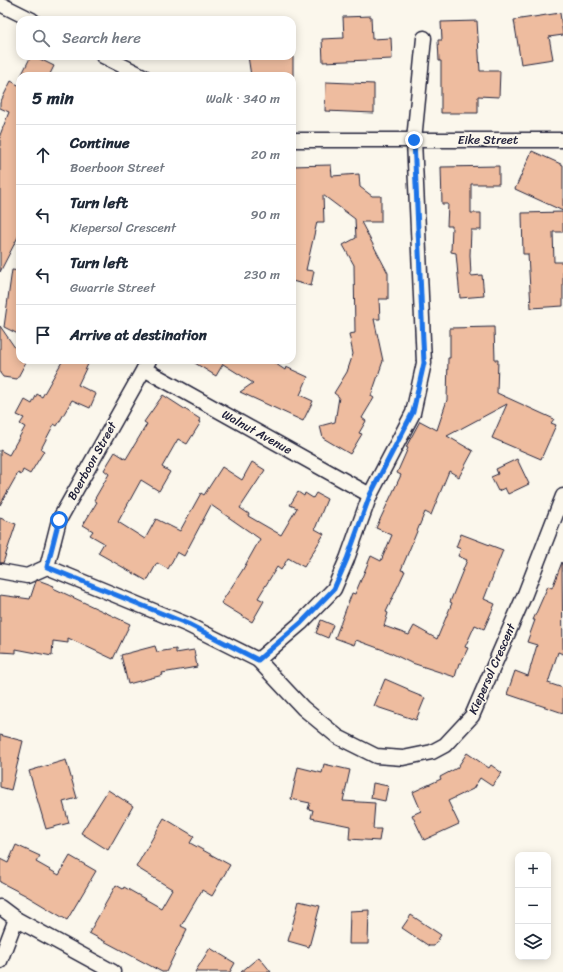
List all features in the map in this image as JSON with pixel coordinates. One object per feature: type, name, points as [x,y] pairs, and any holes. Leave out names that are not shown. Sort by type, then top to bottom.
[{"type":"street","points":[[0,2],[25,16]]},
{"type":"street","points":[[258,660],[301,623],[334,589],[347,559],[370,495],[413,412],[424,363],[414,140],[424,38]]},
{"type":"street","points":[[111,60],[135,72]]},
{"type":"street","name":"Eike Street","points":[[296,140],[563,140]]},
{"type":"street","name":"Walnut Avenue","points":[[146,365],[370,495]]},
{"type":"street","name":"Boerboon Street","points":[[47,567],[59,520],[146,365]]},
{"type":"street","name":"Kiepersol Crescent","points":[[47,567],[188,624],[258,660],[303,708],[338,737],[376,756],[403,758],[432,752],[445,745],[472,716],[525,594],[563,496]]},
{"type":"street","points":[[0,571],[27,576],[47,567]]},
{"type":"street","points":[[0,908],[16,920],[113,972]]},
{"type":"street","points":[[0,961],[16,920]]},
{"type":"building","points":[[560,13],[563,35],[549,37],[553,59],[521,64],[514,20]]},
{"type":"building","points":[[371,16],[372,39],[391,38],[392,59],[323,62],[322,39],[344,38],[343,17]]},
{"type":"building","points":[[477,21],[480,71],[500,71],[499,97],[478,96],[478,113],[441,113],[441,61],[439,61],[438,40],[442,40],[441,22]]},
{"type":"building","points":[[29,60],[42,60],[54,66],[51,72],[23,72]]},
{"type":"building","points":[[249,60],[293,60],[293,72],[250,72]]},
{"type":"building","points":[[11,81],[16,84],[16,241],[0,272],[0,135],[9,112],[0,108],[0,103]]},
{"type":"building","points":[[326,82],[374,84],[374,113],[325,111]]},
{"type":"building","points":[[532,151],[563,165],[563,211],[515,189]]},
{"type":"building","points":[[331,165],[332,176],[359,174],[360,187],[372,196],[381,196],[381,222],[361,222],[388,273],[388,299],[379,299],[380,319],[374,319],[383,361],[371,396],[374,398],[362,418],[366,421],[359,433],[362,434],[350,454],[323,438],[320,426],[335,422],[339,397],[334,393],[347,372],[353,354],[349,334],[355,333],[354,265],[343,245],[356,238],[355,219],[323,195],[324,222],[317,222],[306,270],[314,271],[311,286],[296,282],[296,166]]},
{"type":"building","points":[[499,166],[499,184],[471,184],[471,213],[481,213],[481,230],[471,230],[471,276],[482,275],[484,296],[460,298],[456,253],[451,252],[452,226],[447,226],[448,204],[442,204],[441,167]]},
{"type":"building","points":[[563,212],[563,232],[553,232],[554,262],[563,262],[563,306],[531,308],[528,254],[523,254],[522,213]]},
{"type":"building","points":[[12,270],[16,270],[16,333],[4,327]]},
{"type":"building","points":[[0,326],[16,349],[16,364],[25,364],[17,379],[3,377],[0,373]]},
{"type":"building","points":[[494,327],[495,360],[498,360],[497,393],[554,419],[551,423],[556,425],[541,459],[492,438],[507,404],[447,436],[473,451],[459,477],[449,471],[431,515],[425,512],[401,570],[405,571],[386,612],[388,613],[384,626],[409,635],[414,626],[437,639],[452,603],[450,602],[467,560],[458,556],[461,549],[456,547],[461,534],[503,550],[484,599],[495,604],[484,629],[475,625],[465,647],[468,648],[461,663],[459,663],[455,677],[409,662],[389,652],[356,640],[354,645],[335,638],[352,593],[355,594],[371,556],[381,561],[392,535],[376,528],[401,475],[397,473],[408,448],[406,447],[420,421],[437,430],[447,400],[448,358],[450,358],[450,328]]},
{"type":"building","points":[[61,364],[88,364],[78,385],[96,394],[90,408],[72,400],[57,426],[54,424],[41,449],[44,451],[30,474],[23,470],[21,475],[18,473],[0,505],[0,450],[9,455],[25,427],[20,424],[24,418],[17,415],[25,400],[32,404],[37,394],[42,397]]},
{"type":"building","points":[[196,364],[223,364],[216,376]]},
{"type":"building","points":[[223,364],[276,364],[285,370],[286,367],[308,377],[300,395],[313,401],[303,421],[240,392],[253,383]]},
{"type":"building","points":[[163,395],[200,419],[199,421],[201,422],[187,444],[178,439],[162,467],[170,472],[159,491],[141,480],[118,522],[145,539],[156,519],[180,531],[201,493],[204,495],[222,467],[242,480],[252,462],[265,470],[240,508],[249,514],[248,516],[281,535],[297,508],[290,505],[298,492],[304,496],[305,493],[313,498],[316,493],[327,499],[315,529],[324,534],[304,567],[288,558],[281,570],[277,567],[258,598],[264,601],[252,622],[221,603],[242,571],[260,539],[211,505],[184,556],[177,552],[168,569],[157,563],[147,581],[98,553],[104,543],[90,535],[93,531],[83,525],[97,502],[94,500],[109,474],[104,470],[115,452],[126,459],[147,424],[144,422]]},
{"type":"building","points":[[517,459],[529,484],[508,494],[505,488],[498,491],[491,477],[498,474],[496,469]]},
{"type":"building","points":[[0,518],[16,524],[3,563],[0,563]]},
{"type":"building","points":[[562,562],[563,654],[558,652],[548,683],[563,688],[563,713],[507,694],[515,671],[528,676],[537,645],[527,642],[535,620],[533,620],[548,586],[552,588]]},
{"type":"building","points":[[38,580],[54,586],[53,588],[130,624],[113,659],[68,638],[68,643],[53,641],[52,656],[16,649],[16,653],[0,652],[0,595],[30,599],[36,581]]},
{"type":"building","points":[[321,620],[333,625],[328,638],[316,633]]},
{"type":"building","points":[[155,646],[157,652],[176,649],[176,653],[194,650],[197,667],[162,673],[163,675],[128,684],[121,655]]},
{"type":"building","points":[[385,679],[425,698],[416,720],[374,706]]},
{"type":"building","points":[[0,735],[23,741],[11,790],[0,787]]},
{"type":"building","points":[[467,753],[489,768],[491,765],[502,773],[492,786],[480,778],[473,789],[448,801],[459,824],[424,840],[412,815],[421,811],[413,792],[441,779],[440,777],[457,768]]},
{"type":"building","points":[[66,760],[77,798],[63,802],[69,823],[46,829],[29,771]]},
{"type":"building","points":[[324,764],[350,770],[343,801],[375,803],[373,829],[381,829],[379,841],[349,839],[350,826],[311,818],[313,810],[308,809],[310,803],[291,799],[298,767],[322,773]]},
{"type":"building","points":[[373,783],[388,786],[385,801],[371,798]]},
{"type":"building","points":[[108,790],[133,806],[108,850],[81,833]]},
{"type":"building","points":[[164,818],[194,836],[190,843],[230,865],[212,896],[202,890],[181,926],[187,929],[166,972],[162,972],[89,933],[116,885],[123,889],[124,887],[161,908],[172,889],[136,867]]},
{"type":"building","points":[[16,845],[40,856],[36,862],[59,875],[70,856],[96,871],[67,920],[0,882],[0,859],[8,863]]},
{"type":"building","points":[[299,901],[320,906],[309,947],[288,941]]},
{"type":"building","points":[[369,910],[368,944],[349,944],[350,911]]},
{"type":"building","points":[[411,915],[441,935],[434,946],[429,946],[402,928]]},
{"type":"building","points":[[210,948],[235,963],[230,972],[195,972]]},
{"type":"building","points":[[259,957],[271,972],[241,972]]},
{"type":"route","points":[[59,520],[47,567],[188,624],[258,660],[301,623],[334,589],[347,559],[370,495],[413,412],[424,363],[414,140]]}]
